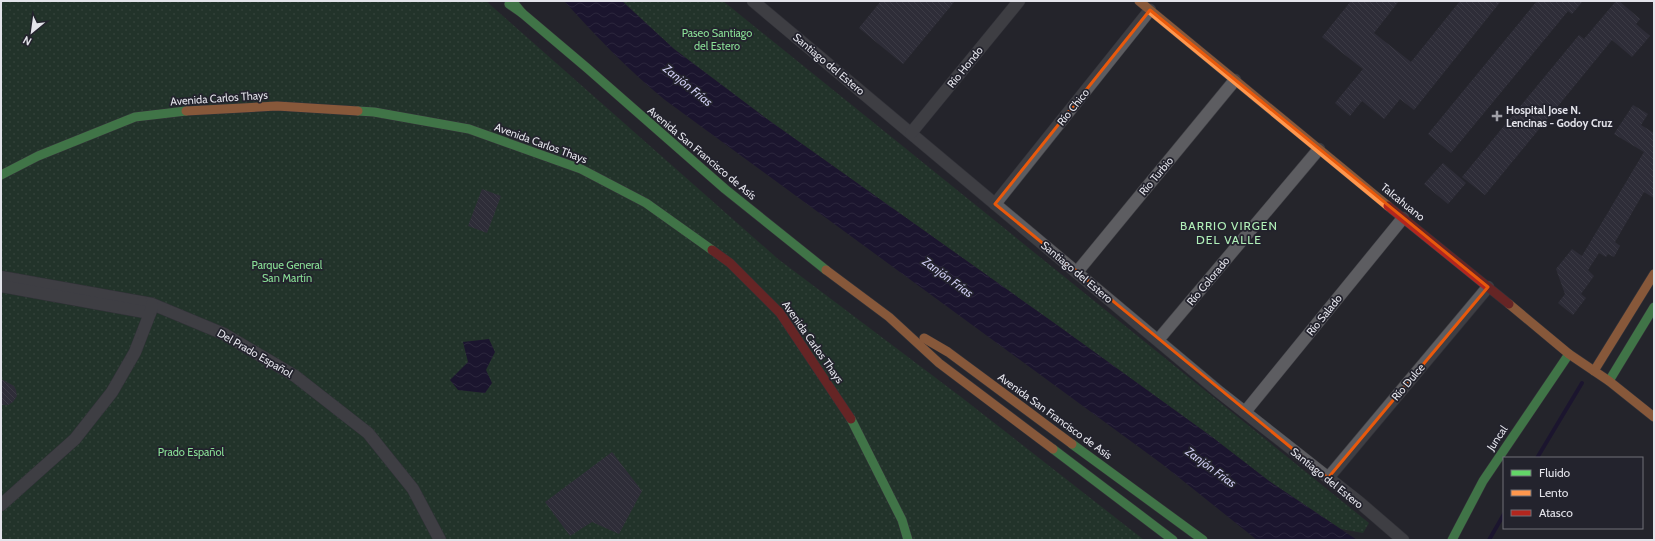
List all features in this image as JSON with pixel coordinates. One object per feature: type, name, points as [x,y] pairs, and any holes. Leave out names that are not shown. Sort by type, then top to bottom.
[{"type":"main road","name":"Avenida San Francisco de Asís","points":[[505,1],[522,13],[587,68],[654,129],[725,189],[810,258],[889,317],[939,363],[1173,540]]},
{"type":"main road","points":[[512,1],[522,13]]},
{"type":"main road","name":"Talcahuano","points":[[1139,1],[1569,354],[1609,381],[1654,417]]},
{"type":"main road","name":"Avenida Carlos Thays","points":[[1,175],[38,156],[135,117],[203,109],[276,106],[374,112],[469,129],[581,169],[646,203],[730,263],[780,312],[855,425],[902,520],[908,540]]},
{"type":"main road","points":[[1594,371],[1654,274]]},
{"type":"main road","points":[[1609,381],[1654,307]]},
{"type":"main road","name":"Avenida San Francisco de Asís","points":[[889,317],[948,352],[1202,540]]},
{"type":"main road","name":"Juncal","points":[[1452,540],[1483,481],[1569,354]]},
{"type":"street","name":"Santiago del Estero","points":[[753,1],[1158,340],[1403,540]]},
{"type":"street","name":"Río Hondo","points":[[911,133],[1019,1]]},
{"type":"street","name":"Río Chico","points":[[996,204],[1150,10]]},
{"type":"street","name":"Río Turbio","points":[[1077,272],[1235,80]]},
{"type":"street","name":"Río Colorado","points":[[1158,340],[1319,149]]},
{"type":"street","name":"Río Salado","points":[[1245,412],[1403,218]]},
{"type":"street","name":"Del Prado Español","points":[[1,277],[151,309],[224,334],[295,376],[368,432],[412,489],[440,540]]},
{"type":"street","points":[[1,286],[151,309],[135,352],[112,392],[75,440],[1,505]]},
{"type":"street","name":"Río Dulce","points":[[1328,478],[1488,287]]},
{"type":"highlighted area","points":[[1150,10],[1488,287],[1328,478],[995,204]]},
{"type":"green space","name":"Parque General San Martín","points":[[1,1],[486,1],[778,259],[961,397],[1144,540],[1,540]]},
{"type":"green space","name":"Paseo Santiago del Estero","points":[[622,1],[723,1],[1369,523],[1363,533],[1341,529],[1269,481],[1212,437],[1057,325],[767,119],[674,49]]},
{"type":"water","name":"Zanjón Frías","points":[[564,1],[622,1],[674,49],[767,119],[1057,325],[1212,437],[1269,481],[1357,540],[1257,540],[1162,464],[665,100],[638,77]]},
{"type":"water","points":[[489,339],[495,352],[486,370],[492,383],[485,393],[458,390],[450,380],[468,362],[463,342]]},
{"type":"building","points":[[881,1],[955,1],[903,64],[859,28]]},
{"type":"building","points":[[1351,1],[1399,1],[1374,33],[1411,62],[1460,1],[1501,1],[1414,110],[1400,99],[1384,119],[1362,101],[1350,116],[1335,103],[1363,69],[1322,37]]},
{"type":"building","points":[[1537,1],[1583,1],[1572,14],[1568,11],[1451,153],[1428,134]]},
{"type":"building","points":[[1616,1],[1619,1],[1640,19],[1636,24],[1650,36],[1632,57],[1612,40],[1485,195],[1462,177],[1579,35],[1584,39]]},
{"type":"building","points":[[1633,105],[1648,114],[1641,125],[1654,133],[1654,198],[1644,192],[1615,242],[1620,246],[1614,257],[1608,254],[1606,257],[1599,253],[1588,270],[1594,276],[1581,294],[1586,298],[1573,315],[1558,303],[1565,294],[1556,269],[1572,249],[1582,256],[1644,152],[1614,134]]},
{"type":"building","points":[[1443,163],[1466,183],[1448,204],[1424,184]]},
{"type":"building","points":[[482,189],[501,196],[487,233],[468,226]]},
{"type":"building","points":[[1,379],[14,386],[16,390],[17,396],[13,402],[8,405],[1,405]]},
{"type":"building","points":[[612,452],[642,491],[619,534],[592,522],[570,536],[545,502]]},
{"type":"waterway","points":[[1538,457],[1582,383]]},
{"type":"waterway","points":[[1489,540],[1503,516]]},
{"type":"traffic: fast","points":[[512,1],[522,13]]},
{"type":"traffic: fast","points":[[509,4],[522,13],[587,68],[725,189],[826,270]]},
{"type":"traffic: fast","points":[[1,175],[38,156],[135,117],[186,111]]},
{"type":"traffic: fast","points":[[358,111],[374,112],[469,129],[581,169],[646,203],[712,250]]},
{"type":"traffic: fast","points":[[1609,381],[1654,307]]},
{"type":"traffic: fast","points":[[1452,540],[1483,481],[1569,354]]},
{"type":"traffic: fast","points":[[851,419],[902,520],[908,540]]},
{"type":"traffic: fast","points":[[1072,444],[1203,540]]},
{"type":"traffic: fast","points":[[1053,449],[1173,540]]},
{"type":"traffic: slow","points":[[1139,1],[1388,206]]},
{"type":"traffic: slow","points":[[186,111],[277,106],[358,111]]},
{"type":"traffic: slow","points":[[826,270],[889,317],[939,363],[1053,449]]},
{"type":"traffic: slow","points":[[1594,371],[1654,274]]},
{"type":"traffic: slow","points":[[1509,304],[1569,354],[1609,381],[1654,417]]},
{"type":"traffic: slow","points":[[924,338],[948,352],[1072,444]]},
{"type":"traffic: jam","points":[[1388,206],[1509,304]]},
{"type":"traffic: jam","points":[[712,250],[730,263],[780,313],[851,419]]},
{"type":"place","name":"Hospital Jose N. Lencinas - Godoy Cruz","points":[[1497,116]]},
{"type":"district","name":"BARRIO VIRGEN DEL VALLE","points":[[1229,232]]},
{"type":"park label","name":"Prado Español","points":[[191,452]]}]
